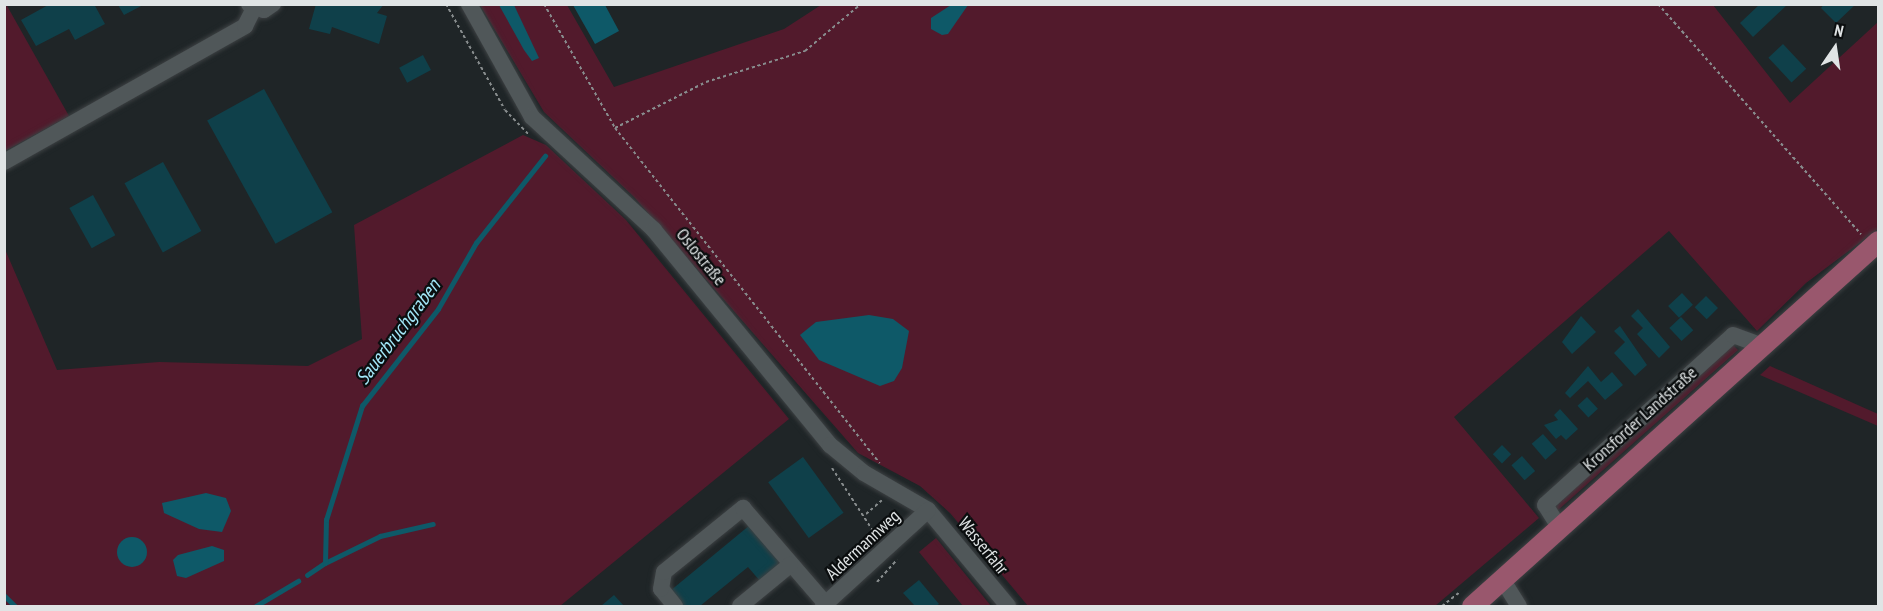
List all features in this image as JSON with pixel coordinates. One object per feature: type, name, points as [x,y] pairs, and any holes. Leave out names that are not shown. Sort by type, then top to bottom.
[{"type":"main road","name":"Kronsforder Landstraße","points":[[1472,606],[1875,244]]},
{"type":"street","points":[[4,162],[244,26],[252,6],[273,4]]},
{"type":"street","name":"Oslostraße","points":[[469,4],[532,117],[654,230],[830,445],[864,473],[928,510]]},
{"type":"street","points":[[675,606],[661,589],[664,572],[743,508],[825,605]]},
{"type":"street","name":"Aldermannweg","points":[[825,605],[928,510]]},
{"type":"street","name":"Wasserfahr","points":[[928,510],[1008,606]]},
{"type":"street","points":[[740,606],[790,565]]},
{"type":"street","points":[[1502,579],[1519,606]]},
{"type":"path","points":[[446,4],[505,110],[524,133],[539,140]]},
{"type":"path","points":[[544,4],[615,128],[888,472]]},
{"type":"path","points":[[615,128],[706,82],[805,51],[861,4]]},
{"type":"path","points":[[1658,4],[1875,244]]},
{"type":"path","points":[[826,461],[887,550],[899,563],[877,582]]},
{"type":"shaded area","points":[[6,4],[69,116],[5,151],[4,5]]},
{"type":"shaded area","points":[[480,5],[567,5],[614,87],[784,29],[821,5],[1713,5],[1790,103],[1878,22],[1878,229],[1806,283],[1757,331],[1669,231],[1454,417],[1539,518],[1435,606],[1028,606],[950,513],[920,486],[858,453],[634,197],[544,112]]},
{"type":"shaded area","points":[[523,135],[546,145],[626,220],[789,419],[560,606],[5,606],[4,247],[57,370],[159,362],[308,366],[362,339],[354,225]]},
{"type":"shaded area","points":[[1731,343],[1738,350],[1557,511],[1554,508]]},
{"type":"shaded area","points":[[1770,366],[1878,414],[1878,426],[1760,375]]},
{"type":"shaded area","points":[[936,538],[991,606],[963,606],[919,552]]},
{"type":"water","points":[[499,5],[514,5],[539,58],[532,61]]},
{"type":"water","points":[[573,5],[605,5],[619,31],[595,44]]},
{"type":"water","points":[[951,5],[968,5],[948,34],[942,35],[931,29],[931,18]]},
{"type":"water","points":[[869,315],[893,319],[909,331],[902,368],[894,381],[880,386],[819,360],[800,335],[816,322]]},
{"type":"water","points":[[206,493],[226,498],[231,511],[222,532],[199,529],[164,513],[162,503]]},
{"type":"water","points":[[132,537],[143,541],[147,552],[143,563],[132,567],[121,563],[117,552],[121,541]]},
{"type":"water","points":[[212,546],[224,550],[224,561],[186,578],[177,576],[173,560],[178,555]]},
{"type":"building","points":[[50,4],[94,4],[105,24],[75,40],[69,29],[36,46],[21,20]]},
{"type":"building","points":[[316,4],[384,4],[377,13],[387,16],[379,44],[332,27],[330,34],[309,29]]},
{"type":"building","points":[[1760,4],[1788,4],[1753,37],[1740,23]]},
{"type":"building","points":[[1824,4],[1856,4],[1836,23],[1821,8]]},
{"type":"building","points":[[118,5],[143,5],[124,15]]},
{"type":"building","points":[[1783,44],[1806,69],[1792,83],[1768,58]]},
{"type":"building","points":[[423,55],[431,70],[407,83],[399,68]]},
{"type":"building","points":[[264,89],[332,212],[276,244],[207,121]]},
{"type":"building","points":[[163,162],[201,231],[163,252],[125,183]]},
{"type":"building","points":[[93,195],[115,235],[92,248],[69,208]]},
{"type":"building","points":[[1682,293],[1693,305],[1679,318],[1668,306]]},
{"type":"building","points":[[1706,296],[1718,308],[1707,319],[1695,307]]},
{"type":"building","points":[[1638,309],[1670,347],[1659,358],[1637,334],[1643,328],[1631,316]]},
{"type":"building","points":[[1581,316],[1596,332],[1572,354],[1562,342]]},
{"type":"building","points":[[1681,317],[1693,330],[1682,341],[1669,328]]},
{"type":"building","points":[[1620,326],[1647,365],[1635,376],[1614,353],[1625,342],[1614,331]]},
{"type":"building","points":[[1588,366],[1601,382],[1612,372],[1623,385],[1605,400],[1588,381],[1570,398],[1565,393]]},
{"type":"building","points":[[1587,397],[1598,409],[1588,418],[1577,406]]},
{"type":"building","points":[[1560,409],[1578,429],[1566,440],[1561,435],[1556,439],[1544,425],[1558,420],[1554,415]]},
{"type":"building","points":[[1543,434],[1557,450],[1545,460],[1532,444]]},
{"type":"building","points":[[1502,445],[1511,454],[1502,463],[1493,454]]},
{"type":"building","points":[[1522,456],[1535,471],[1525,480],[1511,465]]},
{"type":"building","points":[[803,457],[844,513],[809,538],[768,482]]},
{"type":"building","points":[[750,525],[782,563],[760,581],[748,567],[700,606],[683,606],[670,591]]},
{"type":"building","points":[[919,580],[939,604],[915,606],[903,593]]},
{"type":"building","points":[[614,595],[624,606],[601,606]]},
{"type":"waterway","name":"Sauerbruchgraben","points":[[307,575],[325,563],[326,520],[362,406],[438,309],[476,243],[545,156]]},
{"type":"waterway","points":[[325,563],[380,536],[433,524]]},
{"type":"waterway","name":"Sauerbruchgraben","points":[[256,606],[298,581]]},
{"type":"waterway","name":"Sauerbruchgraben","points":[[4,595],[15,606]]}]
